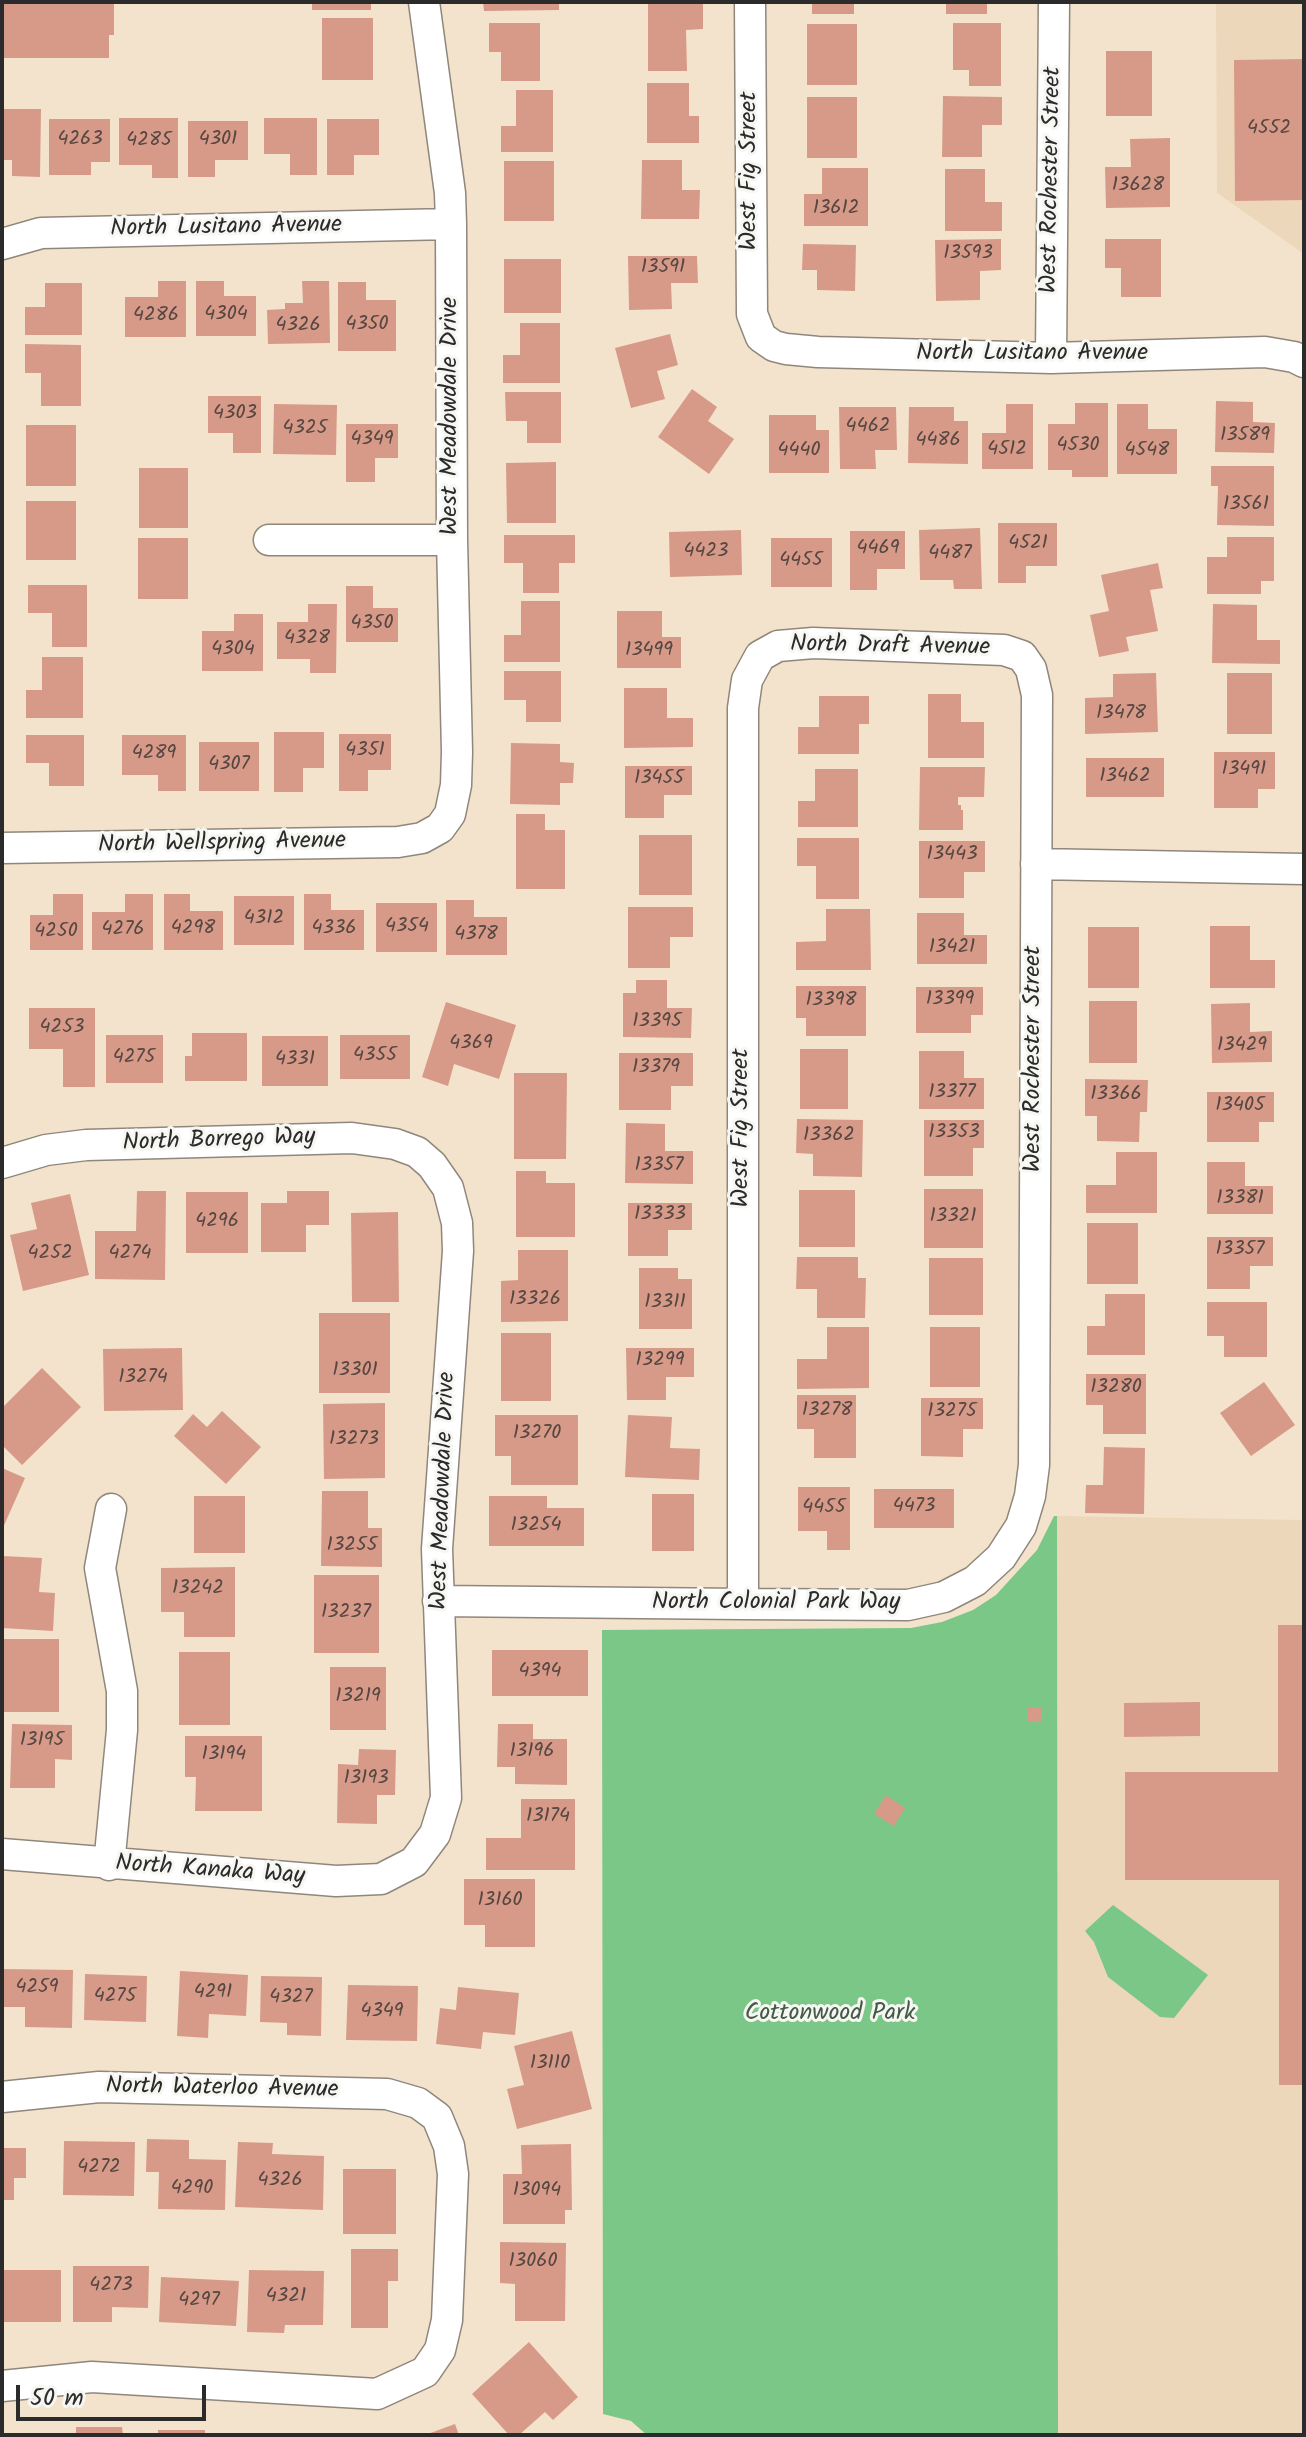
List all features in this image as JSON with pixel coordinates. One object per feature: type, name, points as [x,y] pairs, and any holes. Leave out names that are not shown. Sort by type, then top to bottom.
[{"type":"street","name":"West Meadowdale Drive","points":[[424,2],[450,193],[451,224],[456,785],[450,814],[440,828]]},
{"type":"street","name":"West Fig Street","points":[[750,2],[752,314],[761,337]]},
{"type":"street","name":"West Rochester Street","points":[[1051,358],[1054,2]]},
{"type":"street","name":"North Lusitano Avenue","points":[[2,244],[41,233],[451,224]]},
{"type":"street","name":"North Lusitano Avenue","points":[[761,337],[774,346],[818,352],[1051,358],[1265,352],[1304,362]]},
{"type":"street","points":[[269,540],[452,540]]},
{"type":"street","name":"North Draft Avenue","points":[[760,656],[778,646],[813,643],[1004,650],[1022,656]]},
{"type":"street","name":"West Fig Street","points":[[743,1604],[743,708],[747,680],[760,656]]},
{"type":"street","name":"West Rochester Street","points":[[1022,656],[1031,669],[1037,695],[1034,1465]]},
{"type":"street","name":"North Wellspring Avenue","points":[[2,848],[398,842],[422,838],[440,828]]},
{"type":"street","points":[[1036,864],[1304,869]]},
{"type":"street","name":"North Borrego Way","points":[[4,1155],[86,1145],[352,1138],[395,1144],[417,1152],[432,1165]]},
{"type":"street","name":"West Meadowdale Drive","points":[[414,1862],[435,1834],[446,1798],[437,1549],[458,1251],[457,1223],[448,1188],[432,1165]]},
{"type":"street","name":"North Colonial Park Way","points":[[438,1601],[908,1605],[944,1597],[975,1581],[1001,1557],[1021,1526],[1030,1496],[1034,1465]]},
{"type":"street","points":[[109,1865],[122,1730],[122,1691],[100,1568],[111,1509]]},
{"type":"street","name":"North Kanaka Way","points":[[2,1854],[336,1881],[381,1879],[414,1862]]},
{"type":"street","name":"North Waterloo Avenue","points":[[2,2097],[99,2087],[387,2094],[418,2103],[437,2117],[449,2146],[453,2174],[447,2320],[440,2350],[425,2372],[377,2394],[92,2377],[2,2386]]},
{"type":"shaded area","points":[[1216,2],[1304,2],[1304,254],[1217,193]]},
{"type":"shaded area","points":[[1057,1516],[1304,1520],[1304,2435],[1058,2435]]},
{"type":"green space","name":"Cottonwood Park","points":[[1054,1516],[1057,1516],[1058,2435],[647,2435],[631,2421],[603,2414],[602,1630],[911,1628],[942,1622],[973,1610],[996,1595],[1037,1550]]},
{"type":"green space","points":[[1113,1905],[1208,1975],[1174,2018],[1160,2017],[1108,1977],[1094,1942],[1085,1931]]},
{"type":"building","points":[[2,2],[114,2],[114,35],[109,35],[109,58],[2,58]]},
{"type":"building","points":[[312,2],[371,2],[371,10],[312,10]]},
{"type":"building","points":[[483,2],[559,2],[559,10],[484,11]]},
{"type":"building","points":[[812,2],[854,2],[854,14],[812,14]]},
{"type":"building","points":[[946,2],[987,2],[987,14],[946,14]]},
{"type":"building","points":[[648,4],[703,4],[703,29],[686,30],[687,71],[648,71]]},
{"type":"building","points":[[322,18],[373,18],[373,80],[322,80]]},
{"type":"building","points":[[489,23],[540,23],[540,81],[501,81],[501,52],[489,52]]},
{"type":"building","points":[[953,23],[1001,23],[1001,86],[969,86],[969,70],[953,70]]},
{"type":"building","points":[[807,24],[857,24],[857,85],[807,85]]},
{"type":"building","points":[[1106,51],[1152,51],[1152,116],[1106,116]]},
{"type":"building","points":[[1304,59],[1304,200],[1235,201],[1234,60]]},
{"type":"building","points":[[647,83],[689,83],[689,116],[699,116],[699,143],[647,143]]},
{"type":"building","points":[[516,90],[553,90],[553,152],[501,152],[501,126],[516,126]]},
{"type":"building","points":[[943,96],[1002,97],[1002,125],[982,125],[982,157],[942,157]]},
{"type":"building","points":[[807,97],[857,97],[857,158],[807,158]]},
{"type":"building","points":[[2,109],[41,109],[40,177],[12,176],[12,160],[2,160]]},
{"type":"building","points":[[119,118],[178,118],[178,178],[152,178],[152,165],[119,165]]},
{"type":"building","points":[[264,118],[317,118],[317,175],[290,175],[290,154],[264,154]]},
{"type":"building","points":[[49,119],[110,119],[110,162],[91,162],[91,175],[49,175]]},
{"type":"building","points":[[327,119],[379,119],[379,155],[354,155],[354,175],[327,175]]},
{"type":"building","points":[[188,121],[248,121],[248,160],[215,160],[215,177],[188,177]]},
{"type":"building","points":[[1170,138],[1170,207],[1106,208],[1105,167],[1131,167],[1130,139]]},
{"type":"building","points":[[642,160],[682,160],[682,190],[700,190],[699,219],[641,219]]},
{"type":"building","points":[[504,161],[554,161],[554,221],[504,221]]},
{"type":"building","points":[[822,168],[868,168],[868,226],[804,226],[804,194],[822,194]]},
{"type":"building","points":[[945,169],[985,169],[985,202],[1002,202],[1002,231],[945,231]]},
{"type":"building","points":[[1001,239],[1001,270],[980,271],[980,300],[936,301],[935,240]]},
{"type":"building","points":[[1105,239],[1161,239],[1161,297],[1121,297],[1121,268],[1105,268]]},
{"type":"building","points":[[803,244],[856,245],[855,291],[817,290],[817,270],[802,270]]},
{"type":"building","points":[[628,256],[697,256],[698,283],[671,283],[672,309],[629,310]]},
{"type":"building","points":[[504,259],[561,259],[561,313],[504,313]]},
{"type":"building","points":[[158,281],[186,281],[186,337],[125,337],[125,297],[158,297]]},
{"type":"building","points":[[196,281],[224,281],[224,296],[256,296],[256,336],[196,336]]},
{"type":"building","points":[[302,281],[329,281],[330,343],[268,344],[267,310],[285,309],[285,303],[303,303]]},
{"type":"building","points":[[338,282],[366,282],[366,300],[396,300],[396,351],[338,351]]},
{"type":"building","points":[[45,283],[82,283],[82,335],[25,335],[25,307],[45,307]]},
{"type":"building","points":[[520,323],[560,323],[560,383],[503,383],[503,355],[520,355]]},
{"type":"building","points":[[670,334],[678,365],[657,371],[665,399],[631,408],[615,348]]},
{"type":"building","points":[[25,344],[81,345],[81,406],[41,406],[41,373],[25,373]]},
{"type":"building","points":[[692,389],[717,407],[708,421],[734,439],[709,474],[658,437]]},
{"type":"building","points":[[505,392],[561,392],[561,443],[527,443],[527,421],[506,421]]},
{"type":"building","points":[[208,396],[261,396],[261,453],[233,453],[233,433],[208,433]]},
{"type":"building","points":[[1216,401],[1253,402],[1253,422],[1275,423],[1274,453],[1215,452]]},
{"type":"building","points":[[1075,403],[1108,403],[1108,477],[1072,477],[1072,470],[1048,470],[1048,424],[1075,424]]},
{"type":"building","points":[[274,404],[337,405],[336,455],[273,454]]},
{"type":"building","points":[[1006,404],[1033,404],[1033,469],[982,469],[982,433],[1006,433]]},
{"type":"building","points":[[1117,404],[1148,404],[1148,429],[1177,429],[1177,474],[1117,474]]},
{"type":"building","points":[[839,407],[896,407],[897,450],[875,450],[876,469],[840,469]]},
{"type":"building","points":[[909,407],[954,407],[954,421],[968,421],[968,464],[908,463]]},
{"type":"building","points":[[769,415],[816,415],[816,430],[829,430],[829,473],[769,473]]},
{"type":"building","points":[[346,424],[398,424],[398,458],[375,458],[375,482],[346,482]]},
{"type":"building","points":[[26,425],[76,425],[76,486],[26,486]]},
{"type":"building","points":[[556,462],[556,523],[507,523],[506,463]]},
{"type":"building","points":[[1211,466],[1274,466],[1274,526],[1217,525],[1218,486],[1211,486]]},
{"type":"building","points":[[139,468],[188,468],[188,528],[139,528]]},
{"type":"building","points":[[26,501],[76,501],[76,560],[26,560]]},
{"type":"building","points":[[998,523],[1057,523],[1057,566],[1026,566],[1026,583],[998,583]]},
{"type":"building","points":[[980,528],[982,589],[954,589],[953,580],[920,580],[919,530]]},
{"type":"building","points":[[741,530],[742,575],[670,577],[669,532]]},
{"type":"building","points":[[850,531],[905,531],[905,569],[877,569],[877,590],[850,590]]},
{"type":"building","points":[[504,535],[575,535],[575,563],[559,563],[559,593],[523,593],[523,563],[504,563]]},
{"type":"building","points":[[1227,537],[1274,537],[1274,581],[1261,581],[1261,594],[1207,594],[1207,557],[1227,557]]},
{"type":"building","points":[[138,538],[188,538],[188,599],[138,599]]},
{"type":"building","points":[[771,538],[832,538],[832,587],[771,587]]},
{"type":"building","points":[[1158,563],[1163,588],[1150,590],[1158,631],[1126,637],[1129,651],[1099,657],[1090,615],[1109,611],[1101,575]]},
{"type":"building","points":[[28,585],[87,585],[87,647],[52,647],[52,613],[28,613]]},
{"type":"building","points":[[346,586],[373,586],[373,608],[398,608],[398,642],[346,642]]},
{"type":"building","points":[[521,601],[560,601],[560,662],[504,662],[504,635],[521,635]]},
{"type":"building","points":[[308,604],[337,604],[336,673],[310,673],[310,659],[277,659],[277,622],[308,622]]},
{"type":"building","points":[[1213,604],[1257,605],[1257,640],[1280,640],[1280,664],[1212,663]]},
{"type":"building","points":[[617,611],[662,611],[662,637],[681,637],[681,668],[617,668]]},
{"type":"building","points":[[234,614],[263,614],[263,671],[202,671],[202,631],[234,631]]},
{"type":"building","points":[[42,657],[83,657],[83,718],[26,718],[26,690],[42,690]]},
{"type":"building","points":[[504,671],[561,671],[561,722],[526,722],[526,700],[504,700]]},
{"type":"building","points":[[1156,673],[1158,732],[1085,734],[1085,698],[1113,697],[1113,674]]},
{"type":"building","points":[[1227,673],[1272,673],[1272,734],[1227,734]]},
{"type":"building","points":[[624,688],[667,688],[667,718],[693,718],[693,747],[624,748]]},
{"type":"building","points":[[928,694],[961,694],[961,722],[984,722],[984,758],[928,758]]},
{"type":"building","points":[[819,696],[869,696],[869,724],[859,724],[859,754],[798,754],[798,727],[819,727]]},
{"type":"building","points":[[274,732],[324,732],[324,768],[303,768],[303,792],[274,792]]},
{"type":"building","points":[[339,734],[391,734],[391,770],[368,770],[368,791],[339,791]]},
{"type":"building","points":[[26,735],[84,735],[84,786],[49,786],[49,763],[26,763]]},
{"type":"building","points":[[122,735],[186,735],[186,791],[158,791],[158,775],[122,775]]},
{"type":"building","points":[[199,742],[259,742],[259,791],[199,791]]},
{"type":"building","points":[[511,743],[560,744],[560,762],[574,763],[573,783],[560,783],[560,805],[510,804]]},
{"type":"building","points":[[1214,752],[1275,752],[1275,789],[1258,789],[1258,808],[1214,808]]},
{"type":"building","points":[[1086,758],[1164,758],[1164,797],[1086,797]]},
{"type":"building","points":[[625,766],[692,766],[692,795],[664,795],[664,818],[625,818]]},
{"type":"building","points":[[920,767],[985,767],[984,797],[958,797],[958,805],[963,810],[963,830],[919,830]]},
{"type":"building","points":[[815,769],[858,769],[858,827],[798,827],[798,801],[815,801]]},
{"type":"building","points":[[516,814],[545,814],[545,830],[565,830],[565,889],[516,889]]},
{"type":"building","points":[[639,835],[692,835],[692,895],[639,895]]},
{"type":"building","points":[[797,838],[859,838],[859,899],[816,899],[816,866],[797,866]]},
{"type":"building","points":[[919,841],[985,841],[985,872],[964,872],[964,898],[919,898]]},
{"type":"building","points":[[53,894],[83,894],[83,950],[30,950],[30,915],[53,915]]},
{"type":"building","points":[[125,894],[153,894],[153,950],[92,950],[92,912],[125,912]]},
{"type":"building","points":[[164,894],[190,894],[190,911],[223,911],[223,950],[164,950]]},
{"type":"building","points":[[304,894],[331,894],[331,910],[364,910],[364,950],[304,950]]},
{"type":"building","points":[[234,896],[294,896],[294,945],[234,945]]},
{"type":"building","points":[[446,900],[474,900],[474,917],[507,917],[507,955],[446,955]]},
{"type":"building","points":[[376,903],[437,903],[437,952],[376,952]]},
{"type":"building","points":[[628,907],[693,907],[693,937],[670,937],[670,968],[628,968]]},
{"type":"building","points":[[826,909],[870,909],[871,970],[796,970],[796,942],[826,941]]},
{"type":"building","points":[[917,913],[964,913],[964,935],[987,935],[987,964],[917,964]]},
{"type":"building","points":[[1210,926],[1250,926],[1250,960],[1275,960],[1275,988],[1210,988]]},
{"type":"building","points":[[1088,927],[1139,927],[1139,988],[1088,988]]},
{"type":"building","points":[[636,980],[667,980],[667,1008],[692,1008],[691,1038],[623,1037],[623,993],[636,993]]},
{"type":"building","points":[[796,986],[866,986],[866,1036],[806,1036],[806,1018],[796,1018]]},
{"type":"building","points":[[916,987],[983,987],[983,1015],[971,1015],[971,1033],[916,1033]]},
{"type":"building","points":[[1089,1001],[1137,1001],[1137,1063],[1089,1063]]},
{"type":"building","points":[[446,1002],[516,1025],[499,1079],[454,1064],[448,1086],[422,1077]]},
{"type":"building","points":[[1250,1003],[1250,1032],[1272,1031],[1272,1062],[1212,1063],[1211,1004]]},
{"type":"building","points":[[29,1008],[95,1008],[95,1087],[63,1087],[63,1049],[29,1049]]},
{"type":"building","points":[[192,1033],[247,1033],[247,1081],[185,1081],[185,1056],[192,1056]]},
{"type":"building","points":[[106,1035],[163,1035],[163,1083],[106,1083]]},
{"type":"building","points":[[340,1035],[410,1035],[410,1079],[340,1079]]},
{"type":"building","points":[[262,1036],[328,1036],[328,1086],[262,1086]]},
{"type":"building","points":[[800,1049],[848,1049],[848,1109],[800,1109]]},
{"type":"building","points":[[919,1051],[964,1051],[964,1078],[984,1078],[984,1109],[919,1109]]},
{"type":"building","points":[[619,1053],[693,1053],[693,1086],[671,1086],[671,1110],[619,1110]]},
{"type":"building","points":[[514,1073],[567,1073],[566,1159],[514,1159]]},
{"type":"building","points":[[1085,1079],[1148,1080],[1147,1112],[1140,1112],[1139,1142],[1097,1141],[1097,1116],[1085,1116]]},
{"type":"building","points":[[1207,1092],[1274,1092],[1274,1122],[1259,1122],[1259,1142],[1207,1142]]},
{"type":"building","points":[[797,1119],[863,1120],[862,1177],[813,1176],[813,1154],[796,1153]]},
{"type":"building","points":[[924,1120],[984,1120],[984,1148],[973,1148],[973,1176],[924,1176]]},
{"type":"building","points":[[626,1123],[665,1124],[665,1151],[693,1151],[693,1184],[625,1183]]},
{"type":"building","points":[[1116,1152],[1157,1152],[1157,1213],[1086,1213],[1086,1185],[1116,1185]]},
{"type":"building","points":[[1207,1162],[1245,1162],[1245,1186],[1273,1186],[1273,1214],[1207,1214]]},
{"type":"building","points":[[516,1171],[546,1171],[546,1183],[575,1183],[575,1237],[516,1237]]},
{"type":"building","points":[[924,1189],[983,1189],[983,1248],[924,1248]]},
{"type":"building","points":[[799,1190],[855,1190],[855,1247],[799,1247]]},
{"type":"building","points":[[137,1191],[166,1191],[165,1280],[95,1279],[95,1231],[136,1231]]},
{"type":"building","points":[[287,1191],[329,1191],[329,1225],[306,1225],[306,1252],[261,1252],[261,1203],[287,1203]]},
{"type":"building","points":[[186,1192],[248,1192],[248,1253],[186,1253]]},
{"type":"building","points":[[70,1194],[89,1275],[23,1291],[10,1235],[37,1229],[31,1203]]},
{"type":"building","points":[[628,1203],[692,1203],[692,1230],[668,1230],[668,1256],[628,1256]]},
{"type":"building","points":[[398,1212],[399,1302],[352,1302],[351,1213]]},
{"type":"building","points":[[1087,1223],[1138,1223],[1138,1284],[1087,1284]]},
{"type":"building","points":[[1207,1237],[1273,1237],[1273,1266],[1250,1266],[1250,1289],[1207,1289]]},
{"type":"building","points":[[518,1250],[568,1250],[568,1321],[501,1322],[501,1281],[518,1280]]},
{"type":"building","points":[[797,1257],[858,1257],[858,1278],[866,1278],[865,1318],[817,1318],[817,1289],[796,1289]]},
{"type":"building","points":[[929,1258],[983,1258],[983,1315],[929,1315]]},
{"type":"building","points":[[639,1268],[678,1268],[678,1279],[692,1279],[692,1329],[639,1329]]},
{"type":"building","points":[[1105,1294],[1145,1294],[1145,1355],[1087,1355],[1087,1326],[1105,1326]]},
{"type":"building","points":[[1207,1302],[1267,1302],[1267,1357],[1224,1357],[1224,1336],[1207,1336]]},
{"type":"building","points":[[319,1313],[390,1313],[390,1393],[319,1393]]},
{"type":"building","points":[[827,1327],[869,1327],[869,1388],[797,1389],[797,1359],[827,1359]]},
{"type":"building","points":[[930,1327],[980,1327],[980,1387],[930,1387]]},
{"type":"building","points":[[501,1333],[551,1333],[551,1401],[501,1401]]},
{"type":"building","points":[[182,1348],[183,1410],[104,1411],[103,1349]]},
{"type":"building","points":[[626,1348],[694,1348],[694,1377],[666,1377],[666,1400],[627,1400]]},
{"type":"building","points":[[42,1368],[81,1407],[22,1465],[2,1445],[2,1408]]},
{"type":"building","points":[[1086,1374],[1146,1374],[1146,1434],[1103,1434],[1103,1405],[1086,1405]]},
{"type":"building","points":[[1264,1382],[1295,1425],[1251,1456],[1220,1413]]},
{"type":"building","points":[[797,1395],[856,1395],[856,1458],[814,1458],[814,1429],[797,1429]]},
{"type":"building","points":[[921,1398],[983,1398],[983,1429],[963,1429],[963,1457],[921,1456]]},
{"type":"building","points":[[385,1403],[385,1478],[324,1479],[323,1404]]},
{"type":"building","points":[[222,1411],[261,1447],[226,1484],[174,1436],[193,1414],[207,1427]]},
{"type":"building","points":[[495,1415],[578,1415],[578,1485],[511,1485],[511,1456],[495,1456]]},
{"type":"building","points":[[628,1415],[672,1417],[670,1448],[700,1449],[699,1480],[625,1477]]},
{"type":"building","points":[[1104,1447],[1145,1448],[1144,1514],[1085,1513],[1086,1485],[1103,1485]]},
{"type":"building","points":[[2,1468],[25,1478],[2,1530]]},
{"type":"building","points":[[798,1487],[850,1487],[850,1550],[827,1550],[827,1531],[798,1531]]},
{"type":"building","points":[[874,1489],[954,1489],[954,1528],[874,1528]]},
{"type":"building","points":[[322,1491],[368,1491],[368,1528],[382,1528],[382,1567],[321,1566]]},
{"type":"building","points":[[652,1494],[694,1494],[694,1551],[652,1551]]},
{"type":"building","points":[[194,1496],[245,1496],[245,1553],[194,1553]]},
{"type":"building","points":[[489,1496],[547,1496],[547,1508],[584,1508],[584,1546],[489,1546]]},
{"type":"building","points":[[2,1556],[42,1558],[39,1592],[55,1593],[53,1631],[2,1628]]},
{"type":"building","points":[[235,1567],[235,1637],[184,1637],[184,1612],[161,1612],[161,1568]]},
{"type":"building","points":[[314,1575],[379,1575],[379,1653],[314,1653]]},
{"type":"building","points":[[1278,1625],[1304,1625],[1304,2085],[1279,2085],[1279,1880],[1125,1880],[1125,1772],[1278,1772]]},
{"type":"building","points":[[4,1639],[59,1639],[59,1712],[4,1712]]},
{"type":"building","points":[[492,1650],[588,1650],[588,1696],[492,1696]]},
{"type":"building","points":[[179,1652],[230,1652],[230,1725],[179,1725]]},
{"type":"building","points":[[330,1667],[386,1667],[386,1730],[330,1730]]},
{"type":"building","points":[[1200,1702],[1200,1736],[1124,1737],[1124,1703]]},
{"type":"building","points":[[1027,1707],[1042,1707],[1042,1722],[1027,1722]]},
{"type":"building","points":[[12,1724],[72,1725],[72,1760],[55,1759],[55,1788],[10,1788]]},
{"type":"building","points":[[498,1724],[533,1724],[533,1739],[567,1739],[567,1785],[515,1784],[515,1767],[497,1767]]},
{"type":"building","points":[[185,1736],[262,1736],[262,1811],[195,1811],[196,1777],[185,1777]]},
{"type":"building","points":[[359,1749],[396,1750],[395,1795],[377,1795],[377,1824],[337,1823],[338,1764],[358,1765]]},
{"type":"building","points":[[886,1795],[905,1808],[894,1826],[874,1814]]},
{"type":"building","points":[[521,1799],[575,1799],[575,1870],[486,1870],[486,1838],[521,1838]]},
{"type":"building","points":[[464,1879],[535,1879],[535,1947],[485,1947],[485,1925],[464,1925]]},
{"type":"building","points":[[2,1969],[73,1970],[72,2028],[25,2027],[25,2007],[2,2007]]},
{"type":"building","points":[[180,1971],[248,1975],[246,2016],[209,2014],[208,2038],[177,2036]]},
{"type":"building","points":[[85,1974],[147,1976],[146,2022],[84,2020]]},
{"type":"building","points":[[261,1976],[322,1977],[321,2036],[287,2035],[287,2023],[260,2022]]},
{"type":"building","points":[[348,1985],[418,1986],[417,2041],[346,2040]]},
{"type":"building","points":[[458,1987],[519,1993],[515,2035],[483,2032],[481,2049],[436,2044],[440,2008],[456,2010]]},
{"type":"building","points":[[572,2031],[592,2109],[517,2129],[507,2089],[524,2085],[514,2046]]},
{"type":"building","points":[[147,2139],[189,2140],[189,2159],[226,2160],[225,2210],[158,2209],[159,2172],[146,2172]]},
{"type":"building","points":[[64,2141],[135,2142],[134,2196],[63,2195]]},
{"type":"building","points":[[238,2142],[273,2143],[272,2154],[324,2156],[323,2210],[235,2207]]},
{"type":"building","points":[[571,2144],[572,2210],[565,2210],[565,2224],[503,2224],[503,2174],[522,2174],[521,2145]]},
{"type":"building","points":[[2,2148],[26,2148],[26,2178],[14,2178],[14,2200],[2,2200]]},
{"type":"building","points":[[343,2169],[396,2169],[396,2234],[343,2234]]},
{"type":"building","points":[[500,2242],[566,2243],[565,2321],[515,2321],[515,2284],[500,2283]]},
{"type":"building","points":[[351,2249],[398,2249],[398,2281],[388,2281],[388,2328],[351,2328]]},
{"type":"building","points":[[73,2266],[149,2266],[148,2308],[112,2307],[112,2322],[73,2322]]},
{"type":"building","points":[[2,2270],[61,2270],[61,2322],[2,2322]]},
{"type":"building","points":[[249,2270],[324,2271],[323,2325],[285,2325],[284,2333],[247,2332]]},
{"type":"building","points":[[161,2277],[239,2281],[236,2326],[159,2322]]},
{"type":"building","points":[[529,2342],[578,2397],[553,2420],[545,2412],[519,2435],[509,2435],[472,2394]]},
{"type":"building","points":[[455,2424],[459,2435],[425,2435]]},
{"type":"building","points":[[76,2427],[122,2427],[123,2435],[76,2435]]},
{"type":"building","points":[[158,2430],[205,2430],[205,2435],[158,2435]]}]
